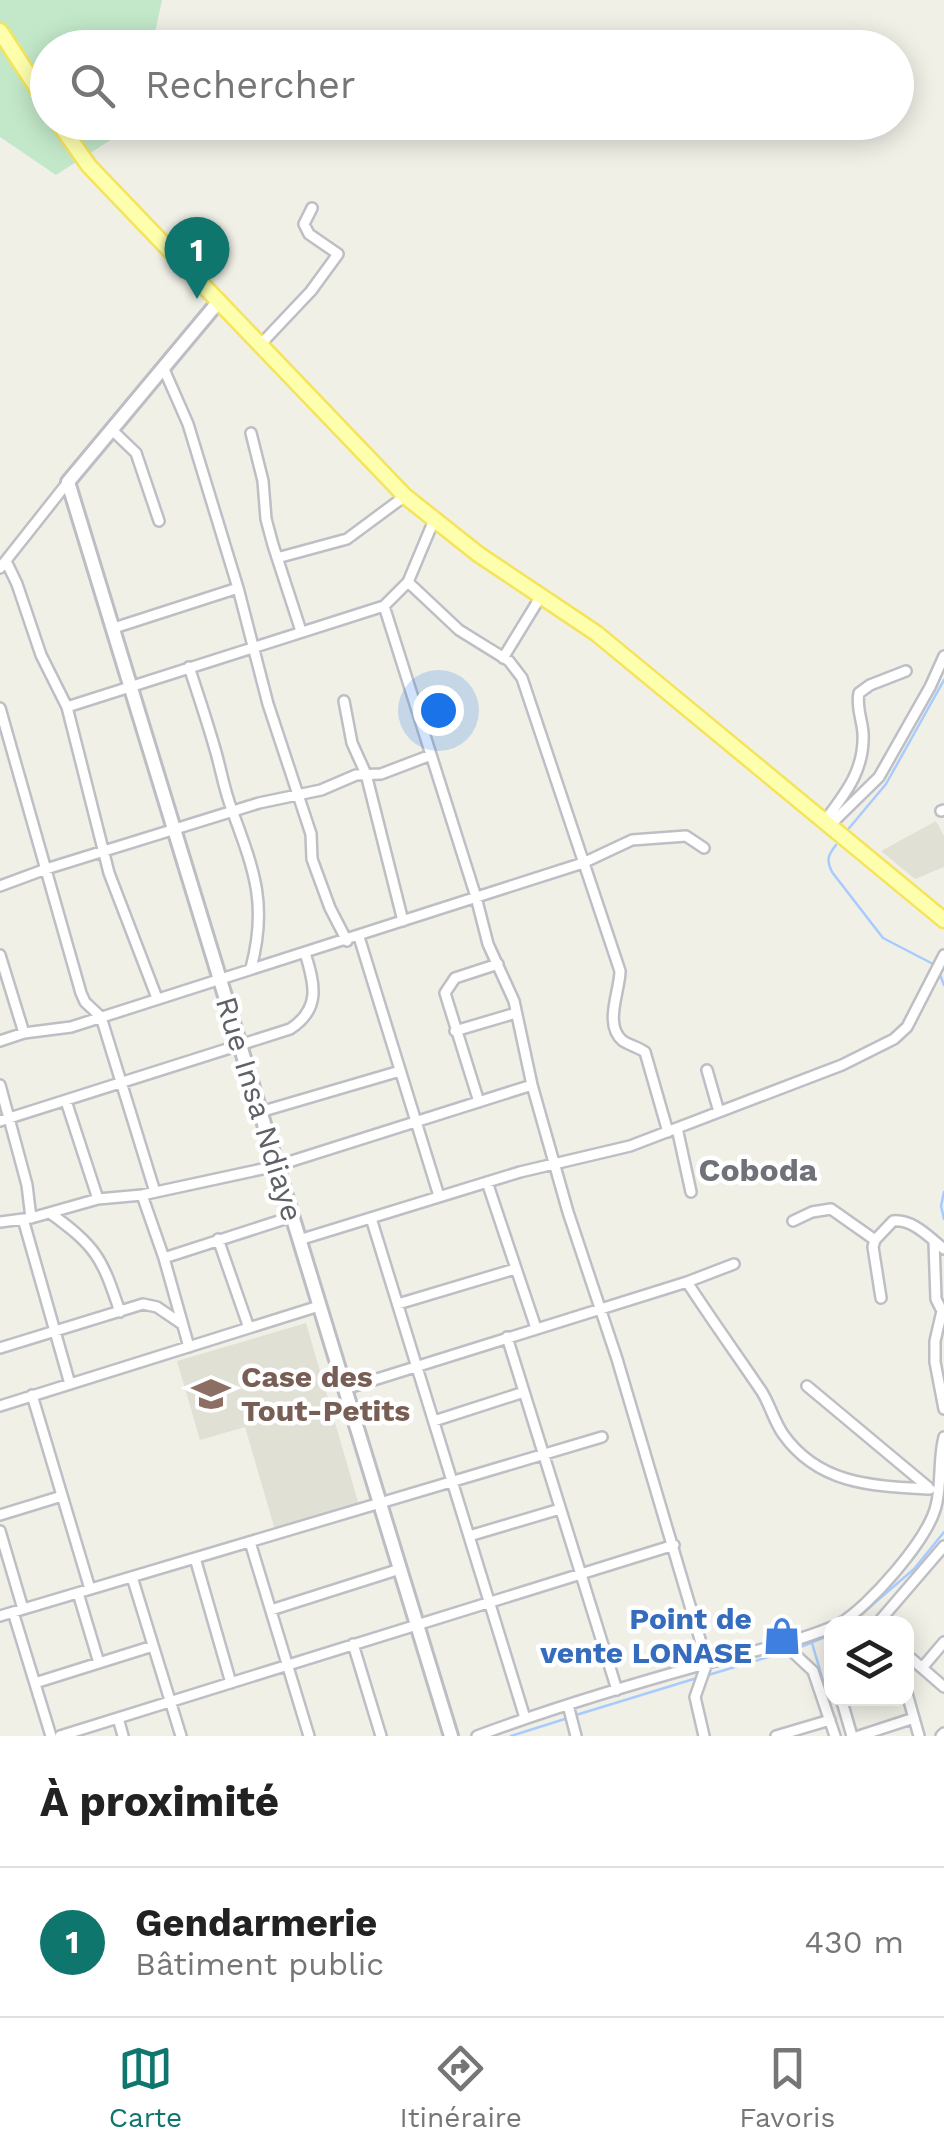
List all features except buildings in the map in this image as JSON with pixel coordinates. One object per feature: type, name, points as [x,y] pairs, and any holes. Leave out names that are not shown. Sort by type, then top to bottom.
[{"type":"main road","points":[[0,30],[30,77]]},
{"type":"main road","points":[[71,140],[89,166],[405,496],[609,644],[944,920]]},
{"type":"main road","points":[[68,482],[219,301]]},
{"type":"main road","name":"Rue Insa Ndiaye","points":[[68,482],[451,1736]]},
{"type":"street","points":[[260,345],[338,254],[306,230],[304,224],[312,208]]},
{"type":"street","points":[[163,367],[188,424],[238,588],[310,834],[312,858],[330,908],[348,941]]},
{"type":"street","points":[[111,429],[136,453],[159,521]]},
{"type":"street","points":[[251,433],[263,481],[266,519],[301,631]]},
{"type":"street","points":[[68,482],[3,564],[17,584],[41,655],[67,706],[104,853],[158,998]]},
{"type":"street","points":[[278,558],[347,538],[405,496]]},
{"type":"street","points":[[67,706],[384,606],[408,582],[434,520]]},
{"type":"street","points":[[408,582],[459,630],[503,658],[522,678],[620,971],[614,998],[616,1032],[622,1040],[645,1052],[691,1192]]},
{"type":"street","points":[[114,628],[238,588]]},
{"type":"street","points":[[503,658],[540,596]]},
{"type":"street","points":[[384,606],[488,944],[516,1013],[555,1163],[674,1545],[707,1663],[695,1704],[704,1736]]},
{"type":"street","points":[[826,824],[878,777],[944,656]]},
{"type":"street","points":[[189,667],[232,812],[246,841],[261,917],[252,968]]},
{"type":"street","points":[[826,824],[860,765],[864,738],[857,703],[859,693],[906,670]]},
{"type":"street","points":[[344,701],[352,743],[366,774],[403,922]]},
{"type":"street","points":[[0,708],[80,993],[102,1017],[155,1192]]},
{"type":"street","points":[[0,886],[296,792],[321,790],[366,774],[381,774],[431,755]]},
{"type":"street","points":[[0,1040],[72,1027],[348,941],[582,863],[640,838],[690,836],[704,848]]},
{"type":"street","points":[[359,937],[439,1196]]},
{"type":"street","points":[[4,1120],[290,1029],[310,1011],[315,991],[305,953]]},
{"type":"street","points":[[0,956],[24,1033]]},
{"type":"street","points":[[298,1240],[487,1182],[616,1150],[842,1065],[894,1039],[916,1015],[943,962]]},
{"type":"street","points":[[479,1102],[445,992],[455,978],[498,964]]},
{"type":"street","points":[[455,1030],[516,1013]]},
{"type":"street","points":[[707,1070],[719,1112]]},
{"type":"street","points":[[260,1112],[400,1071]]},
{"type":"street","points":[[0,1084],[4,1120],[27,1185],[27,1218],[70,1384]]},
{"type":"street","points":[[0,1222],[98,1199],[142,1196],[276,1166],[532,1084]]},
{"type":"street","points":[[66,1101],[98,1199]]},
{"type":"street","points":[[487,1182],[536,1328]]},
{"type":"street","points":[[142,1196],[189,1347]]},
{"type":"street","points":[[793,1221],[831,1209],[875,1240]]},
{"type":"street","points":[[50,1213],[82,1235],[96,1252],[105,1266],[120,1312]]},
{"type":"street","points":[[164,1258],[292,1217]]},
{"type":"street","points":[[371,1218],[524,1718]]},
{"type":"street","points":[[881,1298],[875,1240],[896,1220],[917,1228],[944,1250]]},
{"type":"street","points":[[218,1239],[249,1328]]},
{"type":"street","points":[[934,1242],[936,1300],[942,1311],[935,1362],[944,1409]]},
{"type":"street","points":[[345,1390],[734,1264]]},
{"type":"street","points":[[398,1304],[515,1269]]},
{"type":"street","points":[[687,1282],[765,1396],[780,1429],[804,1457],[852,1482],[934,1491]]},
{"type":"street","points":[[0,1348],[143,1304],[157,1307],[182,1324]]},
{"type":"street","points":[[0,1406],[319,1306]]},
{"type":"street","points":[[507,1337],[617,1690]]},
{"type":"street","points":[[807,1386],[934,1491]]},
{"type":"street","points":[[434,1421],[524,1392]]},
{"type":"street","points":[[32,1395],[90,1589]]},
{"type":"street","points":[[0,1616],[602,1437]]},
{"type":"street","points":[[851,1616],[875,1596],[931,1522],[944,1437]]},
{"type":"street","points":[[0,1515],[62,1496]]},
{"type":"street","points":[[470,1536],[560,1509]]},
{"type":"street","points":[[931,1522],[944,1531]]},
{"type":"street","points":[[0,1531],[50,1736]]},
{"type":"street","points":[[250,1542],[310,1736]]},
{"type":"street","points":[[60,1736],[674,1545]]},
{"type":"street","points":[[881,1616],[944,1546]]},
{"type":"street","points":[[195,1558],[231,1683]]},
{"type":"street","points":[[271,1610],[400,1569]]},
{"type":"street","points":[[132,1577],[180,1736]]},
{"type":"street","points":[[78,1593],[99,1663]]},
{"type":"street","points":[[858,1612],[863,1616]]},
{"type":"street","points":[[477,1736],[524,1718],[824,1630]]},
{"type":"street","points":[[922,1668],[944,1642]]},
{"type":"street","points":[[353,1644],[381,1736]]},
{"type":"street","points":[[784,1644],[810,1664],[833,1728]]},
{"type":"street","points":[[35,1683],[153,1646]]},
{"type":"street","points":[[914,1661],[944,1687]]},
{"type":"street","points":[[568,1705],[573,1735]]},
{"type":"street","points":[[843,1706],[855,1736],[914,1718]]},
{"type":"street","points":[[911,1706],[919,1736]]},
{"type":"street","points":[[118,1718],[123,1736]]},
{"type":"street","points":[[776,1736],[848,1725]]},
{"type":"shaded area","points":[[936,821],[944,836],[944,867],[915,879],[881,851]]},
{"type":"shaded area","points":[[306,1323],[359,1505],[275,1530],[245,1427],[200,1440],[177,1361]]},
{"type":"green space","points":[[0,0],[162,0],[156,30],[30,30],[30,140],[111,140],[56,175],[0,137]]},
{"type":"waterway","points":[[845,833],[886,784],[944,680]]},
{"type":"waterway","points":[[836,845],[829,858],[832,872],[883,938],[935,965]]},
{"type":"waterway","points":[[939,972],[944,985]]},
{"type":"waterway","points":[[944,1192],[944,1219]]},
{"type":"waterway","points":[[859,1616],[914,1569],[944,1532]]},
{"type":"waterway","points":[[796,1649],[824,1637]]},
{"type":"waterway","points":[[812,1643],[835,1721]]},
{"type":"waterway","points":[[705,1676],[788,1651]]},
{"type":"waterway","points":[[576,1715],[697,1678]]},
{"type":"waterway","points":[[511,1736],[568,1718]]},
{"type":"place","name":"Gendarmerie","points":[[197,299]]},
{"type":"place","name":"Case des Tout-Petits","points":[[211,1394]]},
{"type":"place","name":"Point de vente LONASE","points":[[782,1636]]},
{"type":"district","name":"Coboda","points":[[758,1170]]}]
